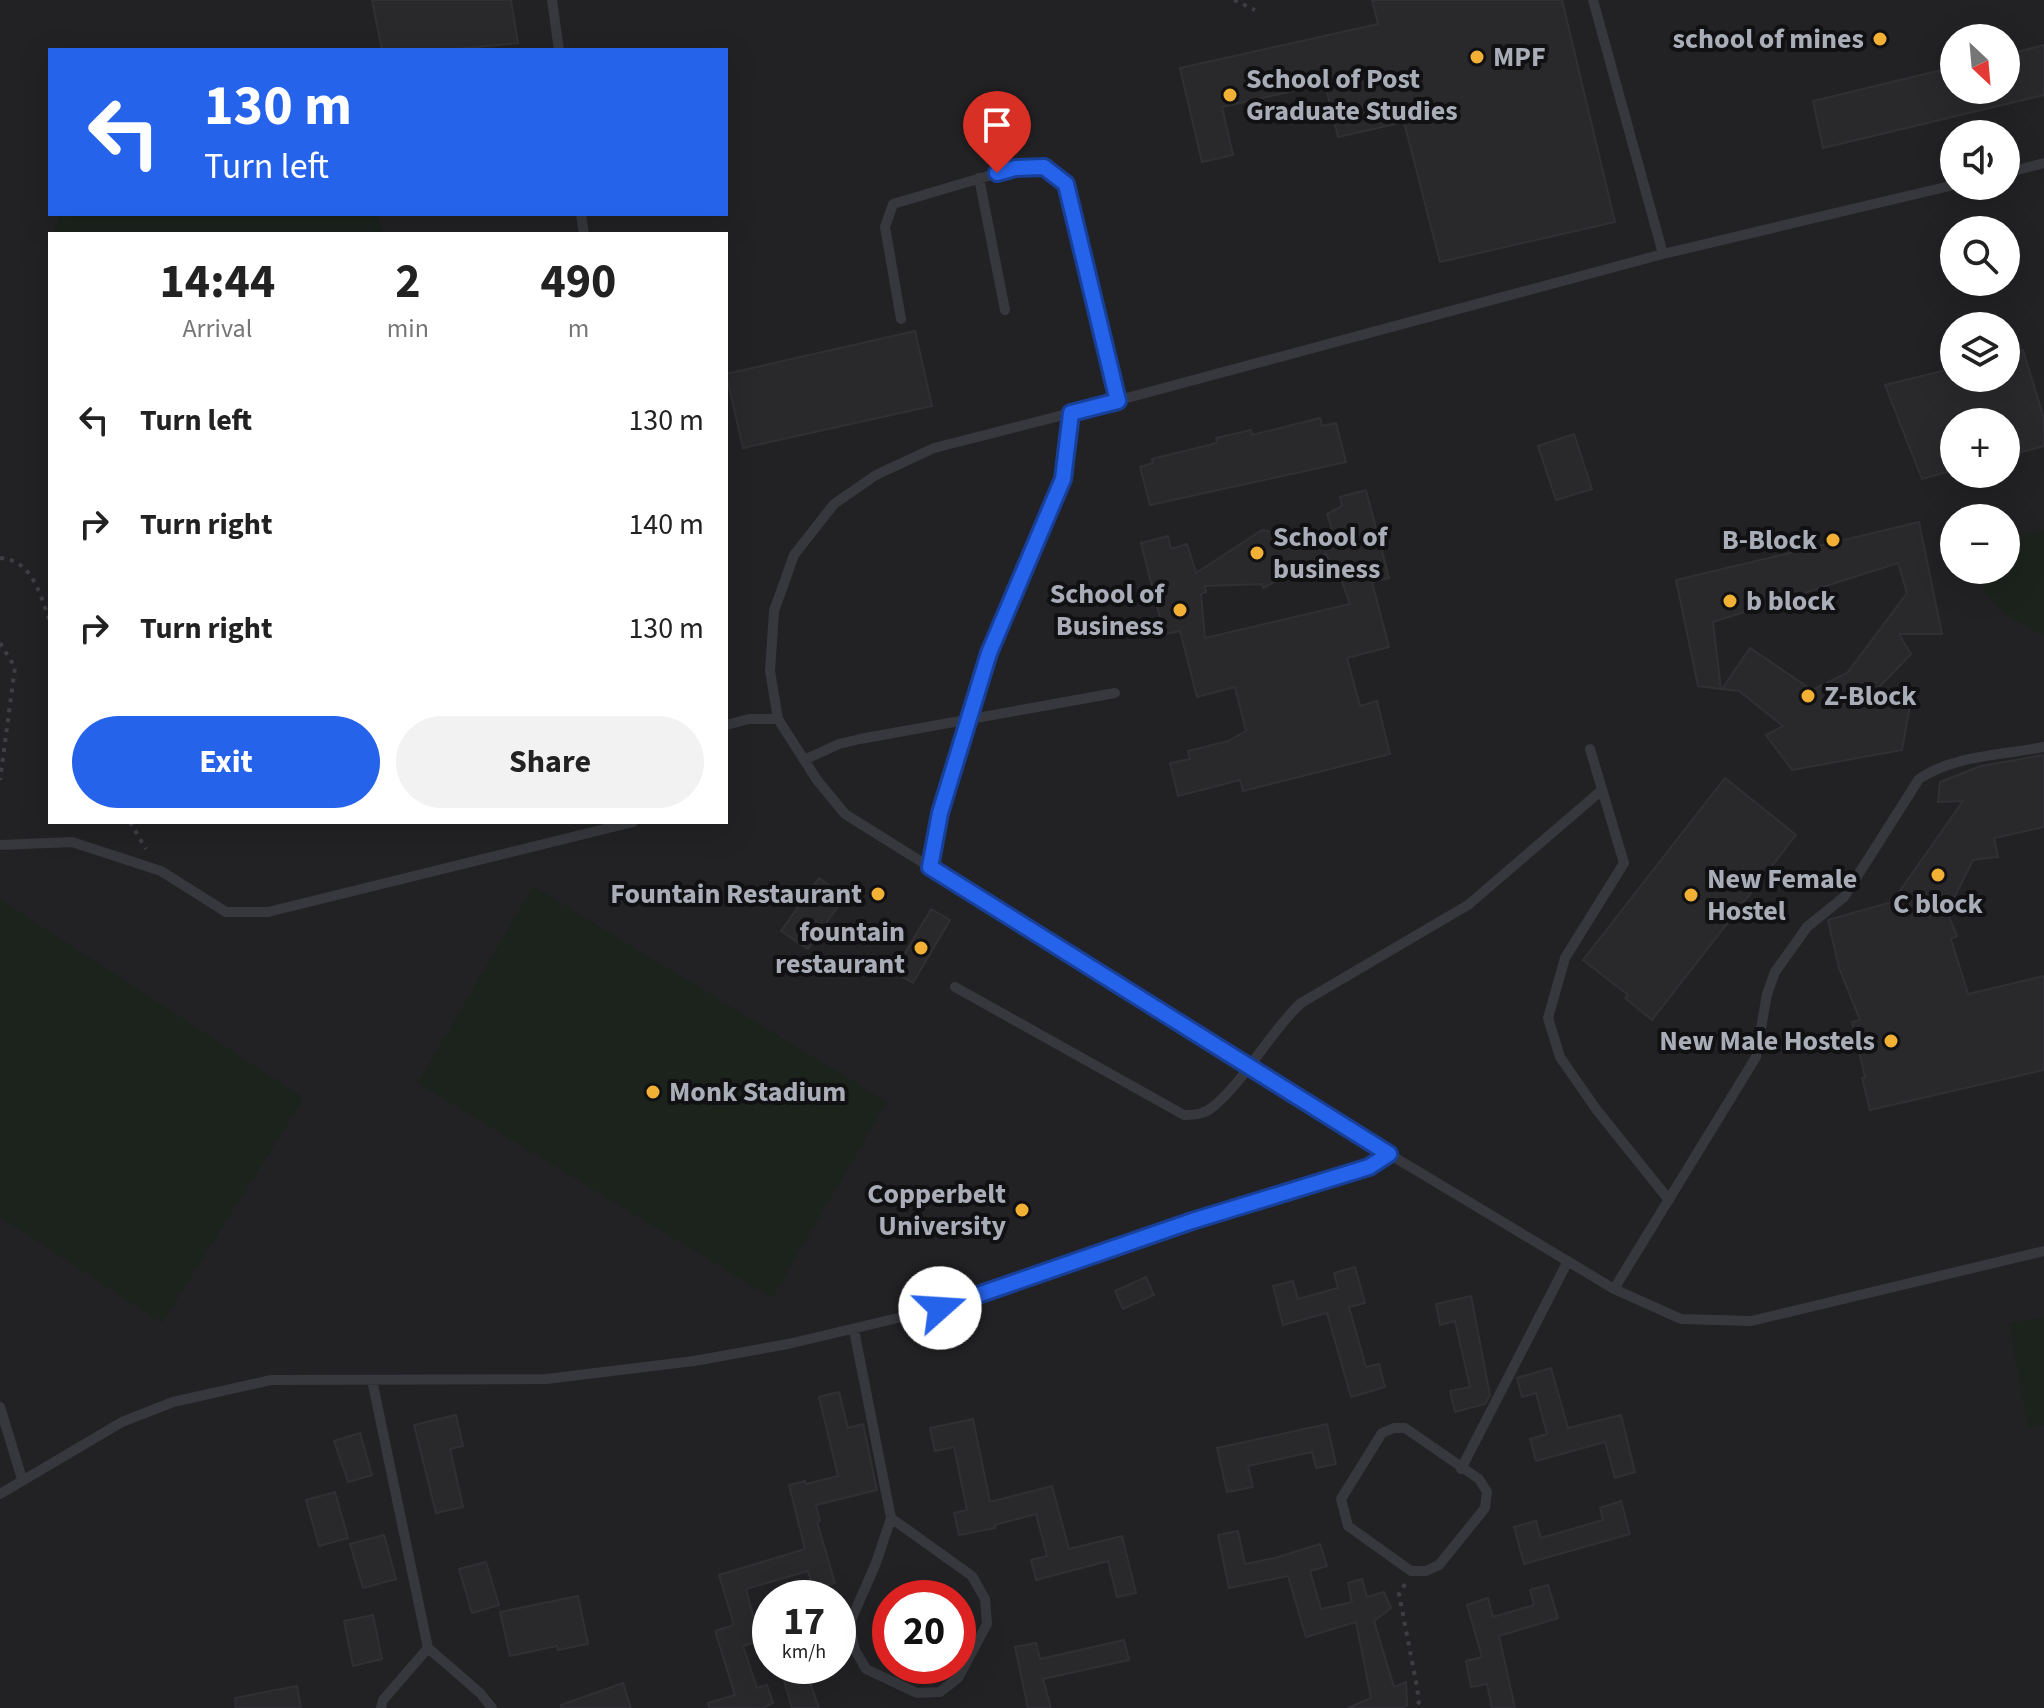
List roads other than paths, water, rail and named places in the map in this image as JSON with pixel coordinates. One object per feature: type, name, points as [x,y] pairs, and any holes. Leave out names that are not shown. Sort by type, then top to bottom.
[{"type":"lane","points":[[552,0],[559,48]]},
{"type":"lane","points":[[1593,0],[1663,254]]},
{"type":"lane","points":[[2020,169],[2044,163]]},
{"type":"lane","points":[[901,319],[885,227],[893,204],[1015,168],[1044,167],[1066,184],[1118,401]]},
{"type":"lane","points":[[979,178],[1005,310]]},
{"type":"lane","points":[[1940,188],[1663,254],[934,448],[876,475],[834,504],[794,555],[774,611],[770,671],[778,719],[845,814],[1389,1154],[1614,1289],[1681,1319],[1751,1321],[2044,1251]]},
{"type":"lane","points":[[930,867],[940,813],[995,639],[1063,479],[1071,413]]},
{"type":"lane","points":[[804,760],[839,744],[1115,693]]},
{"type":"lane","points":[[728,726],[749,719],[778,719]]},
{"type":"lane","points":[[1614,1289],[1756,1057],[1767,994],[1775,972],[1807,927],[1844,897],[1919,779],[1934,769],[1956,762],[2044,747]]},
{"type":"lane","points":[[1590,749],[1624,863],[1565,958],[1548,1018],[1560,1057],[1596,1109],[1669,1200]]},
{"type":"lane","points":[[955,987],[1184,1115],[1200,1114],[1214,1107],[1249,1067],[1280,1023],[1301,1003],[1468,905],[1602,790]]},
{"type":"lane","points":[[0,845],[72,842],[161,871],[226,912],[268,912],[625,824]]},
{"type":"lane","points":[[0,1494],[122,1422],[173,1402],[271,1380],[546,1379],[694,1361],[854,1330],[940,1308],[1192,1221],[1369,1167],[1389,1154]]},
{"type":"lane","points":[[1461,1469],[1568,1261]]},
{"type":"lane","points":[[854,1330],[891,1518],[876,1563],[849,1625],[855,1650],[866,1669],[917,1693],[940,1692],[958,1678],[987,1624],[985,1599],[972,1576],[891,1518]]},
{"type":"lane","points":[[372,1380],[428,1648],[480,1693],[492,1708]]},
{"type":"lane","points":[[0,1407],[22,1479]]},
{"type":"lane","points":[[1405,1428],[1461,1469],[1479,1479],[1487,1492],[1485,1508],[1439,1565],[1426,1571],[1411,1571],[1348,1526],[1341,1499],[1382,1433],[1405,1428]]},
{"type":"lane","points":[[381,1708],[383,1700],[428,1648]]},
{"type":"place","name":"school of mines","points":[[1880,39]]},
{"type":"place","name":"MPF","points":[[1477,57]]},
{"type":"place","name":"School of Post Graduate Studies","points":[[1230,95]]},
{"type":"place","name":"B-Block","points":[[1833,540]]},
{"type":"place","name":"School of business","points":[[1257,553]]},
{"type":"place","name":"b block","points":[[1730,601]]},
{"type":"place","name":"School of Business","points":[[1180,610]]},
{"type":"place","name":"Z-Block","points":[[1808,696]]},
{"type":"place","name":"C block","points":[[1938,875]]},
{"type":"place","name":"Fountain Restaurant","points":[[878,894]]},
{"type":"place","name":"New Female Hostel","points":[[1691,895]]},
{"type":"place","name":"fountain restaurant","points":[[921,948]]},
{"type":"place","name":"New Male Hostels","points":[[1891,1041]]},
{"type":"place","name":"Monk Stadium","points":[[653,1092]]},
{"type":"place","name":"Copperbelt University","points":[[1022,1210]]}]
